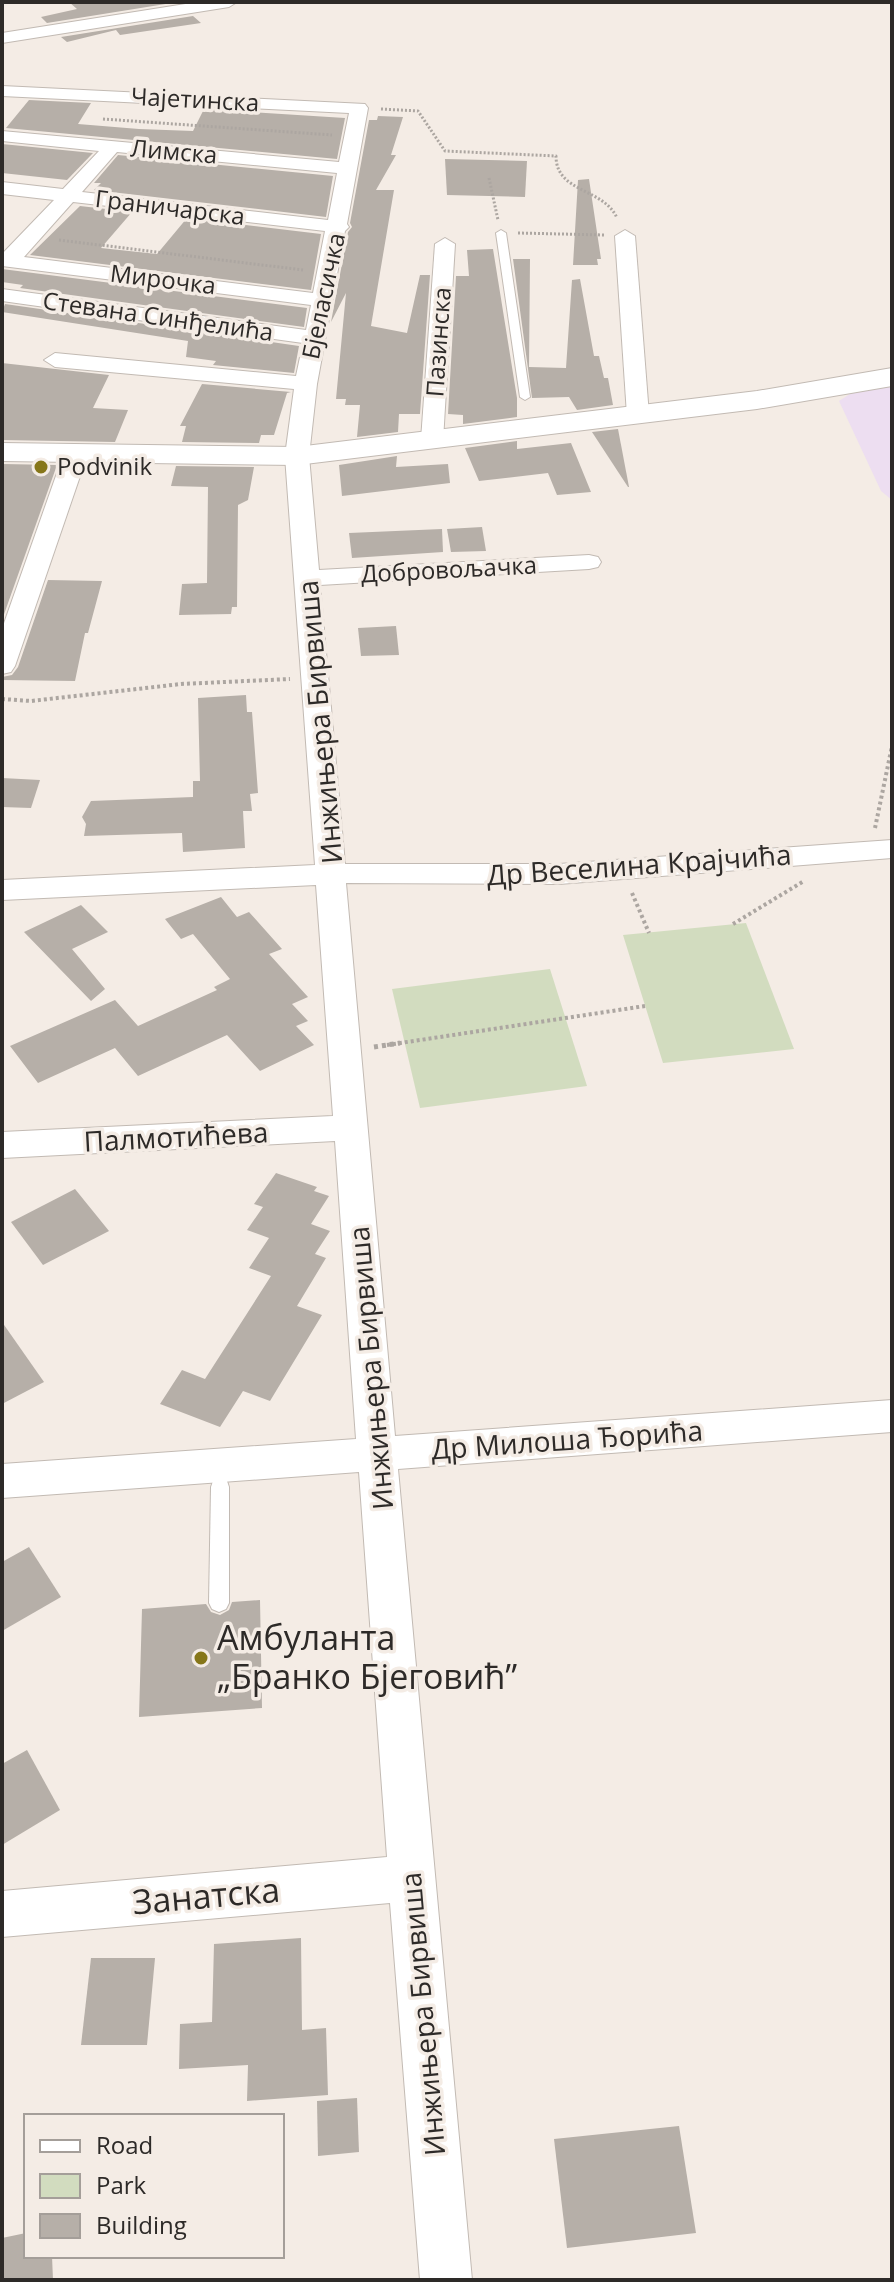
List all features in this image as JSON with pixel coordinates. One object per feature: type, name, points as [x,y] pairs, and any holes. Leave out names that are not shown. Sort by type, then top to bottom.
[{"type":"street","points":[[2,38],[229,2]]},
{"type":"street","name":"Чајетинска","points":[[2,91],[359,108]]},
{"type":"street","points":[[353,136],[359,108]]},
{"type":"street","name":"Лимска","points":[[2,136],[346,168]]},
{"type":"street","name":"Бјеласичка","points":[[297,456],[306,384],[339,227],[353,136]]},
{"type":"street","points":[[6,260],[32,237],[113,146]]},
{"type":"street","name":"Граничарска","points":[[2,188],[339,227]]},
{"type":"street","points":[[625,236],[638,415]]},
{"type":"street","name":"Пазинска","points":[[432,440],[445,244]]},
{"type":"street","name":"Мирочка","points":[[6,260],[323,300]]},
{"type":"street","name":"Стевана Синђелића","points":[[2,295],[315,338]]},
{"type":"street","points":[[55,360],[306,384]]},
{"type":"street","points":[[2,452],[297,456],[757,400],[892,377]]},
{"type":"street","points":[[2,666],[76,453]]},
{"type":"street","name":"Инжињера Бирвиша","points":[[297,456],[446,2280]]},
{"type":"street","name":"Добровољачка","points":[[308,578],[589,562]]},
{"type":"street","name":"Др Веселина Крајчића","points":[[2,890],[332,875],[533,875],[892,849]]},
{"type":"street","name":"Палмотићева","points":[[2,1145],[350,1128]]},
{"type":"street","name":"Др Милоша Ђорића","points":[[2,1481],[892,1416]]},
{"type":"street","name":"Занатска","points":[[2,1914],[411,1878]]},
{"type":"lane","points":[[501,233],[525,397]]},
{"type":"lane","points":[[219,1603],[220,1487]]},
{"type":"path","points":[[359,108],[418,111],[445,151],[556,156],[554,162],[560,175],[612,206],[618,227],[625,236]]},
{"type":"path","points":[[95,119],[353,136]]},
{"type":"path","points":[[489,178],[501,233],[625,236]]},
{"type":"path","points":[[32,237],[327,273]]},
{"type":"path","points":[[2,699],[46,700],[181,684],[315,678]]},
{"type":"path","points":[[733,924],[868,842],[874,830],[892,746]]},
{"type":"path","points":[[621,867],[649,933]]},
{"type":"path","points":[[373,1047],[645,1006]]},
{"type":"shaded area","points":[[892,385],[892,500],[881,491],[839,401],[853,392]]},
{"type":"green space","points":[[746,923],[794,1049],[663,1063],[623,935]]},
{"type":"green space","points":[[550,969],[587,1086],[420,1108],[392,989]]},
{"type":"building","points":[[69,2],[178,2],[47,23],[41,17],[77,9]]},
{"type":"building","points":[[193,16],[201,23],[120,35],[116,30],[67,42],[61,37]]},
{"type":"building","points":[[29,100],[91,103],[78,124],[139,129],[193,131],[204,109],[345,118],[337,159],[6,128]]},
{"type":"building","points":[[378,116],[403,117],[391,155],[396,155],[376,190],[394,190],[371,326],[407,333],[420,275],[430,275],[420,414],[399,414],[398,432],[357,437],[360,405],[345,405],[346,399],[336,399],[346,293],[331,322],[348,232],[352,227],[350,223],[369,120],[377,120]]},
{"type":"building","points":[[2,144],[93,153],[67,180],[2,173]]},
{"type":"building","points":[[118,155],[333,176],[326,217],[94,190],[101,183],[94,183]]},
{"type":"building","points":[[445,159],[527,161],[525,197],[447,195]]},
{"type":"building","points":[[589,179],[601,259],[597,259],[598,265],[573,265],[578,180]]},
{"type":"building","points":[[80,206],[132,212],[101,248],[157,254],[187,218],[321,234],[311,290],[30,255]]},
{"type":"building","points":[[493,249],[517,398],[517,417],[463,424],[463,415],[448,414],[456,276],[469,276],[467,250]]},
{"type":"building","points":[[513,259],[530,259],[529,367],[566,368],[572,280],[580,279],[594,356],[599,356],[604,378],[608,378],[613,405],[577,410],[569,397],[532,398]]},
{"type":"building","points":[[2,269],[307,308],[304,327],[20,288],[23,285],[2,282]]},
{"type":"building","points":[[5,304],[299,346],[294,373],[213,365],[216,361],[186,357],[188,341],[2,312]]},
{"type":"building","points":[[2,363],[109,375],[93,408],[128,410],[115,442],[2,440]]},
{"type":"building","points":[[202,384],[291,392],[287,393],[274,435],[261,435],[259,443],[182,442],[186,426],[180,426]]},
{"type":"building","points":[[618,429],[629,487],[592,432]]},
{"type":"building","points":[[517,441],[517,449],[571,443],[591,492],[557,495],[548,473],[479,481],[465,448]]},
{"type":"building","points":[[397,456],[396,467],[448,464],[450,483],[342,496],[339,465]]},
{"type":"building","points":[[2,464],[57,465],[2,620]]},
{"type":"building","points":[[176,466],[254,467],[248,500],[238,505],[237,607],[232,607],[231,614],[179,615],[182,584],[207,583],[208,487],[171,486]]},
{"type":"building","points":[[482,527],[486,551],[451,552],[447,529]]},
{"type":"building","points":[[442,529],[443,552],[352,558],[349,533]]},
{"type":"building","points":[[48,580],[102,581],[88,633],[85,633],[75,681],[2,680],[2,677],[12,675],[18,667]]},
{"type":"building","points":[[396,626],[399,655],[361,656],[358,628]]},
{"type":"building","points":[[246,695],[247,712],[252,712],[258,793],[250,794],[252,811],[243,811],[245,848],[183,852],[182,833],[84,836],[86,824],[82,817],[91,801],[193,797],[193,781],[200,781],[198,698]]},
{"type":"building","points":[[2,778],[40,780],[31,808],[2,807]]},
{"type":"building","points":[[221,897],[237,917],[249,912],[282,949],[269,954],[308,997],[292,1004],[308,1021],[296,1026],[314,1045],[260,1071],[227,1035],[138,1076],[115,1048],[38,1083],[10,1046],[115,1000],[138,1026],[217,990],[214,987],[230,979],[193,934],[181,939],[165,919]]},
{"type":"building","points":[[81,905],[108,932],[72,949],[105,989],[91,1001],[24,932]]},
{"type":"building","points":[[276,1173],[317,1187],[314,1191],[329,1196],[311,1224],[330,1231],[315,1254],[326,1258],[297,1306],[322,1315],[270,1401],[243,1391],[220,1427],[160,1404],[182,1370],[205,1379],[271,1276],[249,1268],[269,1238],[247,1230],[263,1207],[254,1204]]},
{"type":"building","points":[[75,1189],[109,1231],[43,1265],[11,1222]]},
{"type":"building","points":[[2,1322],[44,1382],[2,1404]]},
{"type":"building","points":[[29,1547],[61,1597],[2,1631],[2,1562]]},
{"type":"building","name":"Амбуланта „Бранко Бјеговић”","points":[[260,1600],[262,1708],[139,1717],[142,1609],[206,1604],[211,1612],[220,1615],[229,1610],[232,1602]]},
{"type":"building","points":[[27,1750],[60,1810],[2,1845],[2,1764]]},
{"type":"building","points":[[301,1938],[302,2030],[326,2028],[328,2095],[247,2101],[248,2065],[179,2069],[180,2024],[212,2022],[214,1944]]},
{"type":"building","points":[[91,1958],[155,1958],[147,2045],[81,2045]]},
{"type":"building","points":[[357,2098],[359,2152],[318,2156],[317,2101]]},
{"type":"building","points":[[679,2126],[696,2233],[567,2248],[554,2139]]},
{"type":"building","points":[[24,2233],[24,2258],[52,2258],[53,2280],[2,2280],[2,2238]]},
{"type":"place","name":"Podvinik","points":[[41,467]]},
{"type":"place","name":"Амбуланта „Бранко Бјеговић”","points":[[201,1658]]}]
